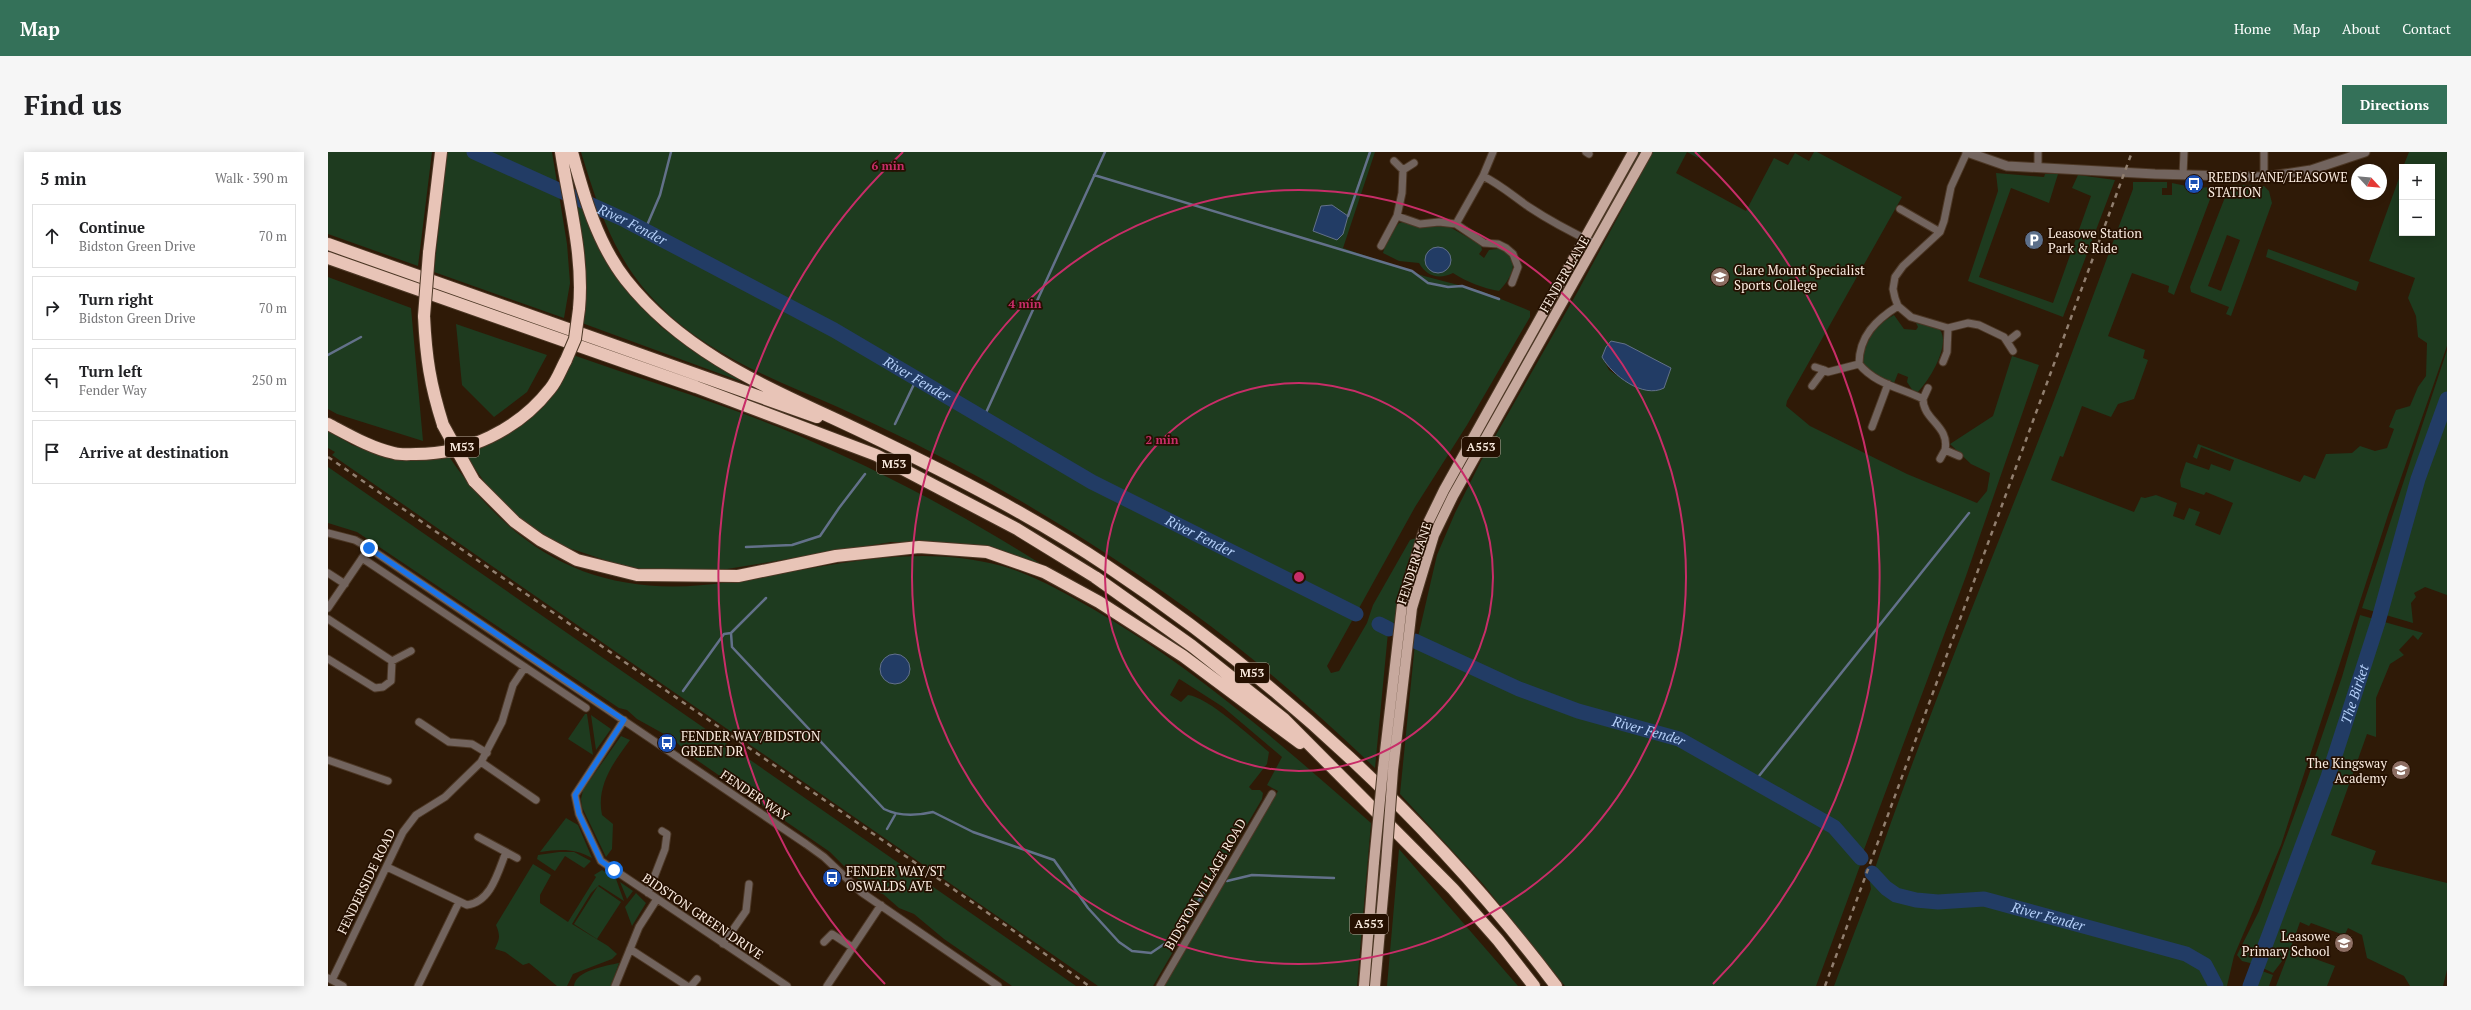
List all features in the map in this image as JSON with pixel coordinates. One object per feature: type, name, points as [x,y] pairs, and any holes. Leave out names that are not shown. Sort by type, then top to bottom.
[{"type":"highway","name":"M53","points":[[441,152],[429,253],[424,316],[426,354],[431,387],[444,425],[474,481],[515,522],[540,540],[578,560],[637,575],[669,577],[738,576],[836,556],[919,547],[987,552],[1044,572],[1100,602],[1183,656],[1336,770]]},
{"type":"highway","name":"M53","points":[[328,424],[365,444],[396,454],[433,454],[472,445],[497,434],[532,408],[551,388],[575,339],[582,282],[578,247],[568,201],[561,152]]},
{"type":"highway","name":"M53","points":[[572,152],[591,216],[623,277],[664,322],[700,350],[727,366],[882,441],[1028,517],[1107,566],[1214,642],[1324,732],[1386,794],[1462,872],[1512,928],[1556,986]]},
{"type":"highway","name":"M53","points":[[328,244],[701,375],[882,441]]},
{"type":"highway","name":"M53","points":[[328,258],[696,388],[876,455],[1018,529],[1095,577],[1192,646],[1284,719],[1453,889],[1498,940],[1534,986]]},
{"type":"main road","name":"FENDER LANE","points":[[1375,986],[1386,864],[1388,770],[1402,605],[1423,533],[1444,490],[1633,152]]},
{"type":"main road","name":"FENDER LANE","points":[[1364,986],[1374,862],[1412,608],[1434,535],[1453,496],[1647,152]]},
{"type":"street","points":[[1456,224],[1483,176],[1493,152]]},
{"type":"street","points":[[2013,351],[2008,341],[1998,334],[1979,325],[1968,323],[1948,328],[1910,317],[1898,306],[1893,289],[1895,276],[1903,266],[1940,232],[1944,221],[1951,187],[1967,152],[2008,166],[2183,175],[2264,177],[2311,170],[2364,152]]},
{"type":"street","points":[[2038,152],[2038,168]]},
{"type":"street","points":[[2183,175],[2184,152]]},
{"type":"street","points":[[2264,152],[2264,177]]},
{"type":"street","points":[[1381,246],[1397,216],[1402,193],[1403,170],[1394,161]]},
{"type":"street","points":[[1403,170],[1414,163]]},
{"type":"street","points":[[1483,176],[1504,187],[1528,206],[1596,244]]},
{"type":"street","points":[[1900,209],[1940,232]]},
{"type":"street","points":[[1397,216],[1420,224],[1438,222],[1456,224],[1484,243],[1498,244],[1513,254],[1518,267],[1512,282]]},
{"type":"street","points":[[1859,364],[1863,340],[1869,330],[1880,318],[1898,306]]},
{"type":"street","points":[[1943,362],[1947,352],[1948,328]]},
{"type":"street","points":[[2008,341],[2017,334]]},
{"type":"street","points":[[1815,367],[1828,372],[1859,364]]},
{"type":"street","points":[[1859,364],[1868,374],[1923,399]]},
{"type":"street","points":[[1812,386],[1824,370]]},
{"type":"street","points":[[1872,427],[1888,384]]},
{"type":"street","points":[[1928,388],[1923,399],[1923,408],[1941,428],[1945,450],[1940,458]]},
{"type":"street","points":[[1945,450],[1960,456]]},
{"type":"street","name":"FENDER WAY","points":[[328,533],[355,540],[369,548],[567,681],[812,849],[861,892],[998,986]]},
{"type":"street","points":[[328,608],[369,548]]},
{"type":"street","points":[[362,558],[586,708]]},
{"type":"street","points":[[328,573],[345,584]]},
{"type":"street","points":[[328,619],[392,661]]},
{"type":"street","points":[[392,661],[411,651]]},
{"type":"street","points":[[328,659],[375,688],[383,687],[391,681],[392,661]]},
{"type":"street","name":"FENDERSIDE ROAD","points":[[330,979],[387,867],[403,832],[416,815],[445,797],[481,762],[502,722],[513,685],[525,667]]},
{"type":"street","points":[[560,690],[567,681]]},
{"type":"street","name":"BIDSTON GREEN DRIVE","points":[[624,720],[577,789],[575,795],[577,808],[601,861],[787,986]]},
{"type":"street","points":[[419,722],[449,742],[472,744],[487,753]]},
{"type":"street","points":[[328,760],[388,781]]},
{"type":"street","points":[[481,762],[536,800]]},
{"type":"street","name":"BIDSTON VILLAGE ROAD","points":[[1160,986],[1272,794]]},
{"type":"street","points":[[648,893],[665,849],[667,834],[662,831]]},
{"type":"street","points":[[478,837],[517,858]]},
{"type":"street","points":[[387,867],[459,902],[467,905],[478,904],[484,898],[506,852]]},
{"type":"street","points":[[723,944],[746,911],[749,884]]},
{"type":"street","points":[[615,986],[639,927],[657,899]]},
{"type":"street","points":[[418,986],[459,902]]},
{"type":"street","points":[[827,986],[880,905]]},
{"type":"street","points":[[824,942],[832,934],[852,947]]},
{"type":"street","points":[[630,949],[687,986]]},
{"type":"street","points":[[330,979],[343,986]]},
{"type":"street","points":[[691,986],[697,979]]},
{"type":"green space","points":[[328,152],[432,152],[418,266],[328,234]]},
{"type":"green space","points":[[447,152],[552,152],[567,244],[570,283],[564,318],[434,272]]},
{"type":"green space","points":[[581,152],[1375,152],[1343,248],[1424,276],[1481,291],[1530,311],[1530,317],[1467,425],[1415,507],[1327,666],[1331,673],[1339,671],[1367,623],[1373,605],[1410,540],[1416,538],[1404,575],[1394,623],[1389,622],[1375,768],[1306,705],[1206,622],[1080,537],[1016,498],[913,442],[767,376],[720,352],[677,321],[657,303],[642,286],[619,251],[594,194]],"holes":[[[627,221],[837,330],[889,363],[1137,504],[1356,612],[1354,615],[1238,559],[1052,463],[837,333],[779,304]]]},
{"type":"green space","points":[[1637,152],[1641,152],[1630,173],[1620,184]]},
{"type":"green space","points":[[1653,152],[1687,152],[1676,173],[1746,211],[1774,158],[1788,165],[1795,153],[1809,161],[1814,152],[1817,152],[1902,197],[1787,401],[1786,406],[1810,426],[1907,474],[1977,503],[1987,491],[1990,473],[1971,464],[1950,444],[1993,416],[2012,356],[2039,365],[1966,576],[1862,855],[1830,820],[1698,746],[1664,732],[1564,703],[1510,680],[1418,637],[1437,555],[1455,513],[1481,461],[1578,291]],"holes":[[[1602,357],[1628,383],[1609,370]]]},
{"type":"green space","points":[[1687,152],[1701,152],[1698,158]]},
{"type":"green space","points":[[2409,152],[2447,152],[2447,346],[2388,515],[2281,845],[2234,956],[2227,986],[1834,986],[1871,889],[1870,883],[1907,779],[1965,625],[2054,401],[2133,189],[2133,182],[2167,182],[2167,188],[2162,188],[2162,195],[2172,195],[2172,183],[2196,188],[2211,187],[2212,194],[2174,295],[2168,292],[2169,286],[2132,273],[2108,336],[2145,350],[2143,358],[2148,360],[2134,399],[2118,404],[2111,417],[2082,406],[2063,457],[2060,456],[2051,480],[2134,512],[2141,497],[2145,498],[2156,495],[2177,503],[2173,516],[2184,520],[2189,508],[2200,512],[2195,525],[2220,535],[2233,503],[2206,492],[2204,495],[2181,487],[2180,480],[2186,462],[2209,470],[2211,464],[2230,471],[2234,460],[2201,447],[2197,459],[2193,457],[2198,444],[2300,482],[2304,475],[2315,479],[2326,454],[2352,453],[2360,446],[2375,451],[2387,448],[2394,429],[2389,427],[2396,410],[2410,406],[2418,387],[2426,376],[2427,343],[2418,337],[2416,316],[2408,298],[2415,278],[2369,261],[2399,178],[2399,236],[2435,236],[2435,164],[2404,164]]},
{"type":"green space","points":[[1996,173],[2044,177],[2045,174],[2058,174],[2049,203],[2011,188],[1979,277],[2053,303],[2091,196],[2072,188],[2078,175],[2115,180],[2063,317],[1968,281],[1998,191]]},
{"type":"green space","points":[[2234,185],[2264,186],[2269,191],[2272,203],[2231,316],[2226,314],[2229,307],[2191,292],[2190,287],[2229,187]],"holes":[[[2227,235],[2240,240],[2221,291],[2208,286]]]},
{"type":"green space","points":[[574,200],[581,202],[632,295],[660,326],[693,351],[741,378],[740,381],[582,323],[586,271]]},
{"type":"green space","points":[[1403,222],[1420,227],[1448,226],[1481,245],[1482,250],[1479,254],[1484,258],[1489,250],[1497,249],[1498,247],[1506,251],[1513,262],[1513,268],[1508,280],[1499,291],[1475,284],[1453,273],[1443,276],[1433,276],[1425,271],[1419,263],[1399,261],[1383,253],[1391,233],[1399,223]]},
{"type":"green space","points":[[2268,249],[2359,282],[2356,291],[2266,257]]},
{"type":"green space","points":[[1574,262],[1579,264],[1539,329]]},
{"type":"green space","points":[[328,277],[411,308],[423,441],[337,414],[328,409]]},
{"type":"green space","points":[[1894,315],[1904,329],[1916,330],[1918,327],[1916,323],[1929,325],[1938,328],[1943,337],[1941,353],[1933,372],[1918,392],[1913,391],[1907,382],[1908,377],[1898,373],[1894,383],[1868,371],[1862,360],[1866,346],[1873,333],[1882,323]]},
{"type":"green space","points":[[456,324],[547,355],[527,392],[494,417],[462,385]]},
{"type":"green space","points":[[2447,350],[2447,595],[2425,587],[2414,593],[2416,597],[2411,603],[2413,623],[2362,608]]},
{"type":"green space","points":[[573,355],[778,427],[846,457],[945,507],[1041,564],[988,549],[945,542],[891,542],[727,569],[662,572],[626,567],[557,544],[536,531],[495,497],[464,453],[519,423]]},
{"type":"green space","points":[[328,430],[352,445],[379,454],[448,455],[475,491],[504,521],[534,546],[568,565],[603,578],[642,585],[684,586],[729,582],[865,560],[933,556],[968,559],[1002,566],[1026,574],[1060,591],[1131,632],[1203,682],[1305,765],[1371,823],[1357,986],[1164,986],[1278,791],[1267,785],[1282,757],[1223,707],[1181,680],[1179,679],[1170,695],[1181,702],[1188,695],[1196,697],[1207,703],[1218,710],[1269,752],[1267,764],[1249,787],[1252,790],[1260,790],[1263,793],[1262,799],[1153,986],[1098,986],[332,455],[335,452],[328,448]]},
{"type":"green space","points":[[328,467],[1076,986],[1012,986],[944,939],[914,914],[899,908],[883,894],[876,892],[854,876],[830,852],[691,756],[673,739],[637,719],[627,710],[619,708],[357,532],[328,523]]},
{"type":"green space","points":[[2360,615],[2423,633],[2418,640],[2413,635],[2399,650],[2404,655],[2390,664],[2376,698],[2376,737],[2367,734],[2331,835],[2376,851],[2371,864],[2447,883],[2447,970],[2443,986],[2410,986],[2404,976],[2367,958],[2362,935],[2348,928],[2343,938],[2340,937],[2341,934],[2311,923],[2309,926],[2300,922],[2290,950],[2335,966],[2327,986],[2276,986],[2289,952],[2273,973],[2261,967],[2280,903],[2254,964],[2242,961],[2237,955],[2259,911],[2306,783],[2342,677]],"holes":[[[2349,711],[2328,777],[2292,871]]]},
{"type":"green space","points":[[1415,643],[1539,701],[1678,744],[1726,768],[1833,829],[1861,863],[1816,986],[1565,986],[1483,884],[1400,794]]},
{"type":"green space","points":[[585,714],[587,714],[593,755],[568,739]]},
{"type":"green space","points":[[591,715],[611,729],[596,750]]},
{"type":"green space","points":[[621,736],[630,740],[607,775],[601,794],[602,815],[613,824],[612,849],[606,857],[582,807],[581,799],[583,790]]},
{"type":"green space","points":[[566,818],[578,825],[592,858],[579,852],[567,850],[540,852]]},
{"type":"green space","points":[[1399,849],[1518,986],[1387,986]]},
{"type":"green space","points":[[559,852],[574,852],[591,861],[584,868],[565,856],[555,871],[537,859],[538,855]]},
{"type":"green space","points":[[533,864],[551,875],[540,895],[540,903],[568,922],[596,877],[594,875],[602,870],[616,879],[624,901],[599,885],[591,893],[572,924],[608,946],[617,954],[612,959],[573,974],[567,986],[557,986],[529,963],[523,965],[505,952],[495,949],[499,938],[499,932],[496,925]]},
{"type":"green space","points":[[620,882],[633,891],[627,899]]},
{"type":"green space","points":[[598,886],[621,902],[597,939],[574,924]]},
{"type":"green space","points":[[636,893],[646,903],[632,926],[625,907]]},
{"type":"green space","points":[[619,963],[611,986],[574,986],[580,976],[586,972]]},
{"type":"green space","points":[[2259,970],[2273,975],[2269,986],[2253,986]]},
{"type":"water","points":[[1332,205],[1348,216],[1343,234],[1337,240],[1313,231],[1321,206]]},
{"type":"water","points":[[1438,247],[1448,250],[1451,260],[1448,270],[1438,273],[1428,270],[1425,260],[1428,250]]},
{"type":"water","points":[[1611,341],[1625,344],[1671,368],[1664,388],[1656,391],[1638,388],[1620,378],[1602,357],[1606,347]]},
{"type":"water","points":[[895,654],[906,658],[910,669],[906,680],[895,684],[884,680],[880,669],[884,658]]},
{"type":"waterway","name":"River Fender","points":[[474,152],[625,220],[834,330],[1092,482],[1356,614]]},
{"type":"waterway","points":[[645,230],[660,195],[671,152]]},
{"type":"waterway","points":[[984,417],[1105,152]]},
{"type":"waterway","points":[[1348,216],[1370,152]]},
{"type":"waterway","points":[[1094,175],[1412,271],[1428,283],[1448,287],[1462,286],[1499,299]]},
{"type":"waterway","points":[[328,355],[361,337]]},
{"type":"waterway","points":[[895,424],[916,380]]},
{"type":"waterway","name":"The Birket","points":[[2250,986],[2328,777],[2378,622],[2418,479],[2447,399]]},
{"type":"waterway","points":[[746,547],[792,545],[820,536],[865,474]]},
{"type":"waterway","points":[[1755,781],[1969,513]]},
{"type":"waterway","points":[[731,633],[766,598]]},
{"type":"waterway","name":"River Fender","points":[[1379,624],[1389,629]]},
{"type":"waterway","points":[[683,691],[724,634],[731,633],[732,647],[884,809],[902,815],[933,812],[973,832],[1054,860],[1088,908],[1119,942],[1132,951],[1151,953],[1173,938],[1204,893]]},
{"type":"waterway","name":"River Fender","points":[[1415,641],[1519,689],[1578,711],[1679,739],[1834,827],[1861,858]]},
{"type":"waterway","points":[[887,829],[895,815]]},
{"type":"waterway","name":"River Fender","points":[[1872,873],[1886,888],[1896,895],[1916,900],[1938,902],[1984,899],[2186,954],[2205,965],[2216,986]]},
{"type":"waterway","points":[[1227,881],[1252,875],[1334,878]]},
{"type":"railway","points":[[1825,986],[2132,152]]},
{"type":"railway","points":[[328,457],[1011,929],[1089,986]]},
{"type":"place","name":"REEDS LANE/LEASOWE STATION","points":[[2194,184]]},
{"type":"place","name":"Leasowe Station Park & Ride","points":[[2034,240]]},
{"type":"place","name":"Clare Mount Specialist Sports College","points":[[1720,277]]},
{"type":"place","name":"FENDER WAY/BIDSTON GREEN DR","points":[[667,743]]},
{"type":"place","name":"The Kingsway Academy","points":[[2401,770]]},
{"type":"place","name":"FENDER WAY/ST OSWALDS AVE","points":[[832,878]]},
{"type":"place","name":"Leasowe Primary School","points":[[2344,943]]},
{"type":"route","points":[[369,548],[624,720],[577,789],[575,795],[579,814],[601,861],[614,870]]}]
